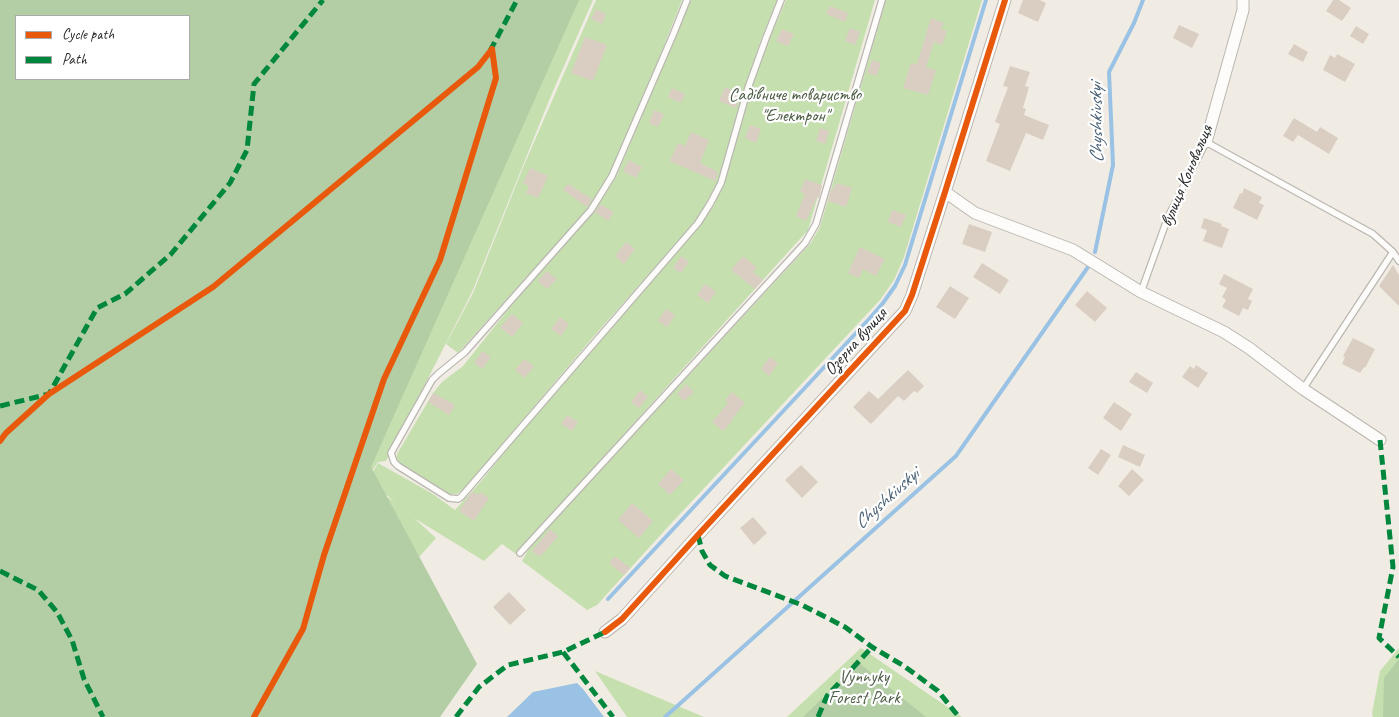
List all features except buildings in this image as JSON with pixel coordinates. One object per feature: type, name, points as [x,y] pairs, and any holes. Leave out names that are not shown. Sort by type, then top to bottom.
[{"type":"street","name":"Озерна вулиця","points":[[606,632],[622,619],[905,311],[912,295],[945,192],[1004,0]]},
{"type":"street","name":"вулиця Коновальця","points":[[1206,142],[1243,10],[1243,0]]},
{"type":"street","points":[[945,192],[976,213],[1072,250],[1142,292],[1224,332],[1249,348],[1303,389],[1380,440]]},
{"type":"lane","points":[[687,0],[670,44],[612,176],[591,210],[465,352],[432,380],[391,454],[398,466],[449,498],[458,499],[461,496],[698,223],[721,183],[748,88],[781,0]]},
{"type":"lane","points":[[520,553],[805,243],[816,224],[882,0]]},
{"type":"lane","points":[[1206,142],[1373,234],[1393,252],[1399,261]]},
{"type":"lane","name":"вулиця Коновальця","points":[[1142,292],[1168,217],[1206,142]]},
{"type":"lane","points":[[1303,389],[1393,252]]},
{"type":"green space","points":[[0,0],[593,0],[550,98],[472,292],[386,461],[378,462],[362,485],[389,498],[396,504],[388,496],[365,485],[378,463],[433,494],[455,510],[483,479],[531,419],[701,224],[714,205],[724,184],[750,92],[786,0],[875,0],[808,230],[516,554],[502,544],[484,561],[414,518],[436,538],[277,717],[0,717]]},
{"type":"green space","points":[[0,0],[579,0],[371,467],[477,664],[440,717],[0,717]]},
{"type":"green space","points":[[596,0],[682,0],[610,173],[588,209],[458,353],[446,344],[473,293],[524,165]]},
{"type":"green space","name":"Садівниче товариство \"Електрон\"","points":[[691,0],[777,0],[745,87],[718,182],[695,222],[594,336],[465,488],[457,494],[449,494],[397,462],[397,454],[433,393],[442,382],[463,366],[527,286],[591,215],[616,177]]},
{"type":"green space","name":"Садівниче товариство \"Електрон\"","points":[[886,0],[982,0],[904,257],[894,280],[880,300],[597,605],[587,610],[522,561],[530,547],[810,244],[820,227]]},
{"type":"green space","name":"Vynnyky Forest Park","points":[[861,648],[962,717],[787,717]]},
{"type":"green space","points":[[1399,648],[1399,717],[1373,717],[1372,713],[1380,671]]},
{"type":"green space","points":[[1399,659],[1399,717],[1383,717],[1384,678]]},
{"type":"green space","points":[[859,663],[926,717],[803,717]]},
{"type":"green space","points":[[595,671],[704,717],[627,717]]},
{"type":"water","points":[[577,683],[604,717],[507,717],[533,692]]},
{"type":"waterway","points":[[608,599],[870,318],[895,286],[905,265],[986,0]]},
{"type":"waterway","name":"Chyshkivskyi","points":[[1095,252],[1113,165],[1109,72],[1134,23],[1143,0]]},
{"type":"waterway","name":"Chyshkivskyi","points":[[665,717],[956,456],[1088,267]]},
{"type":"marked path","points":[[0,406],[49,394],[97,308],[125,294],[171,254],[230,183],[247,150],[254,84],[323,0]]},
{"type":"marked path","points":[[490,51],[517,0]]},
{"type":"marked path","points":[[1380,440],[1393,567],[1379,638],[1399,657]]},
{"type":"marked path","points":[[698,535],[702,551],[710,565],[725,576],[802,605],[845,627],[938,691],[959,717]]},
{"type":"marked path","points":[[0,571],[38,590],[57,612],[72,640],[84,679],[103,717]]},
{"type":"marked path","points":[[456,717],[479,687],[508,665],[563,652],[605,632]]},
{"type":"marked path","points":[[818,717],[827,696],[872,647]]},
{"type":"marked path","points":[[563,652],[613,717]]},
{"type":"cycle path","points":[[605,632],[622,619],[905,311],[912,295],[1005,0]]},
{"type":"cycle path","points":[[0,441],[6,433],[49,394],[213,287],[478,67],[492,49]]},
{"type":"cycle path","points":[[254,717],[303,629],[324,555],[384,379],[440,260],[496,78],[492,49]]}]
